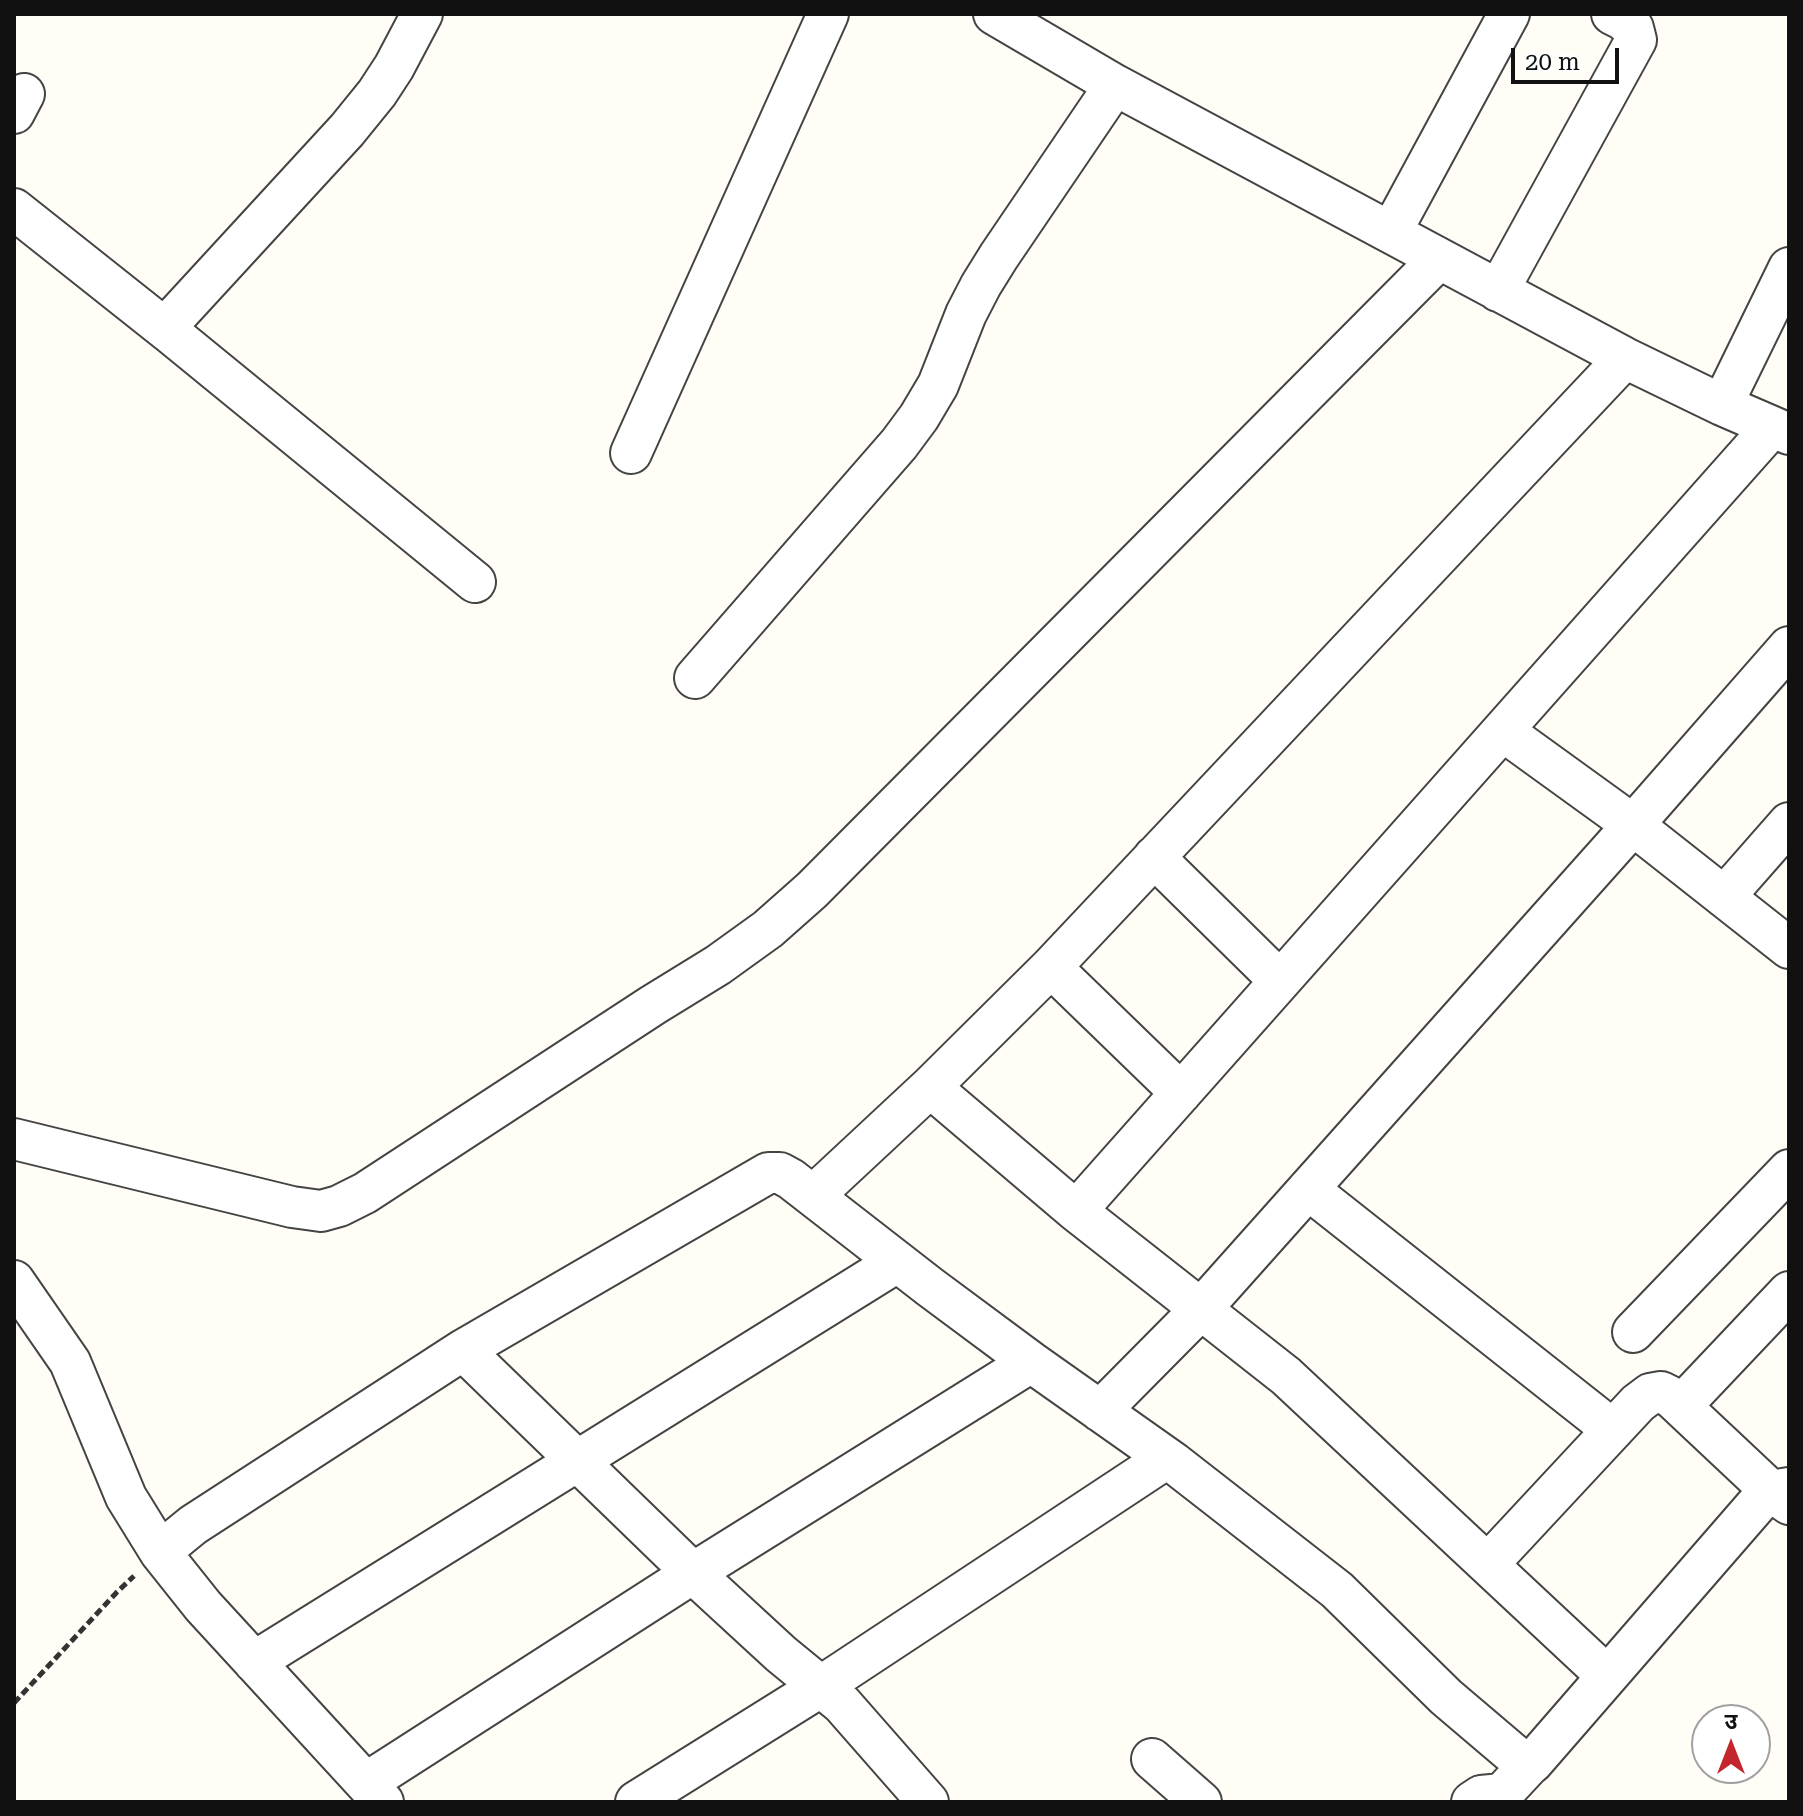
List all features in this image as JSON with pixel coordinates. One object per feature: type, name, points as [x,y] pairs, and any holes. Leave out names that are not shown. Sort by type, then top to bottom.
[{"type":"street","points":[[169,332],[174,318],[354,121],[394,67],[422,14]]},
{"type":"street","points":[[631,453],[828,14]]},
{"type":"street","points":[[994,14],[1115,85],[1498,291],[1625,358],[1780,431],[1503,731],[1076,1211]]},
{"type":"street","points":[[1391,232],[1509,14]]},
{"type":"street","points":[[1498,291],[1636,40],[1633,28],[1612,14]]},
{"type":"street","points":[[695,678],[899,444],[919,417],[938,385],[981,285],[1115,85]]},
{"type":"street","points":[[14,209],[475,582]]},
{"type":"street","points":[[14,1139],[292,1207],[321,1211],[365,1193],[718,965],[768,929],[812,890],[1439,259]]},
{"type":"street","points":[[1722,405],[1789,268]]},
{"type":"street","points":[[813,1196],[930,1087],[1051,967],[1625,358]]},
{"type":"street","points":[[1100,1411],[1201,1309],[1789,647]]},
{"type":"street","points":[[1503,731],[1633,825],[1789,948]]},
{"type":"street","points":[[1724,897],[1789,823]]},
{"type":"street","points":[[1154,857],[1280,981]]},
{"type":"street","points":[[1051,967],[1181,1093]]},
{"type":"street","points":[[930,1087],[1076,1211],[1286,1376],[1607,1676]]},
{"type":"street","points":[[1633,1332],[1789,1170]]},
{"type":"street","points":[[160,1552],[193,1525],[463,1350],[768,1173],[780,1173],[1031,1362],[1167,1458],[1337,1590],[1446,1697],[1529,1765]]},
{"type":"street","points":[[1308,1189],[1613,1430]]},
{"type":"street","points":[[254,1662],[897,1262]]},
{"type":"street","points":[[14,1281],[70,1362],[126,1497],[160,1552],[203,1606],[374,1793],[693,1573],[1031,1362]]},
{"type":"street","points":[[1681,1406],[1789,1292]]},
{"type":"street","points":[[463,1350],[693,1573],[842,1704],[921,1800]]},
{"type":"street","points":[[1488,1564],[1638,1403],[1650,1394],[1661,1392],[1671,1397],[1783,1494]]},
{"type":"street","points":[[636,1802],[820,1687],[1167,1458]]},
{"type":"street","points":[[1472,1802],[1481,1796],[1502,1794],[1764,1496],[1783,1494]]},
{"type":"street","points":[[1152,1759],[1201,1802]]},
{"type":"path","points":[[14,1703],[117,1592],[160,1552]]}]
